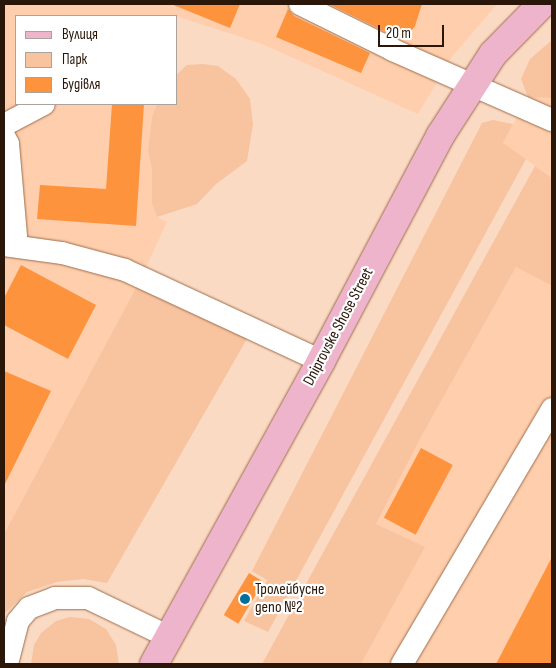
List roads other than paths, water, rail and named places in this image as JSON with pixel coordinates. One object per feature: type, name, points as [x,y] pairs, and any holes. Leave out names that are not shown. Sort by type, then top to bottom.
[{"type":"main road","name":"Dniprovske Shose Street","points":[[154,664],[321,361],[440,136],[493,54],[542,4]]},
{"type":"street","points":[[300,4],[552,120]]},
{"type":"street","points":[[4,124],[42,105]]},
{"type":"street","points":[[4,136],[8,144],[10,246],[62,253],[126,270],[321,361]]},
{"type":"street","points":[[402,664],[552,410]]},
{"type":"street","points":[[7,664],[18,621],[29,608],[54,598],[92,600],[169,637]]},
{"type":"place","name":"Тролейбусне депо №2","points":[[245,599]]}]
